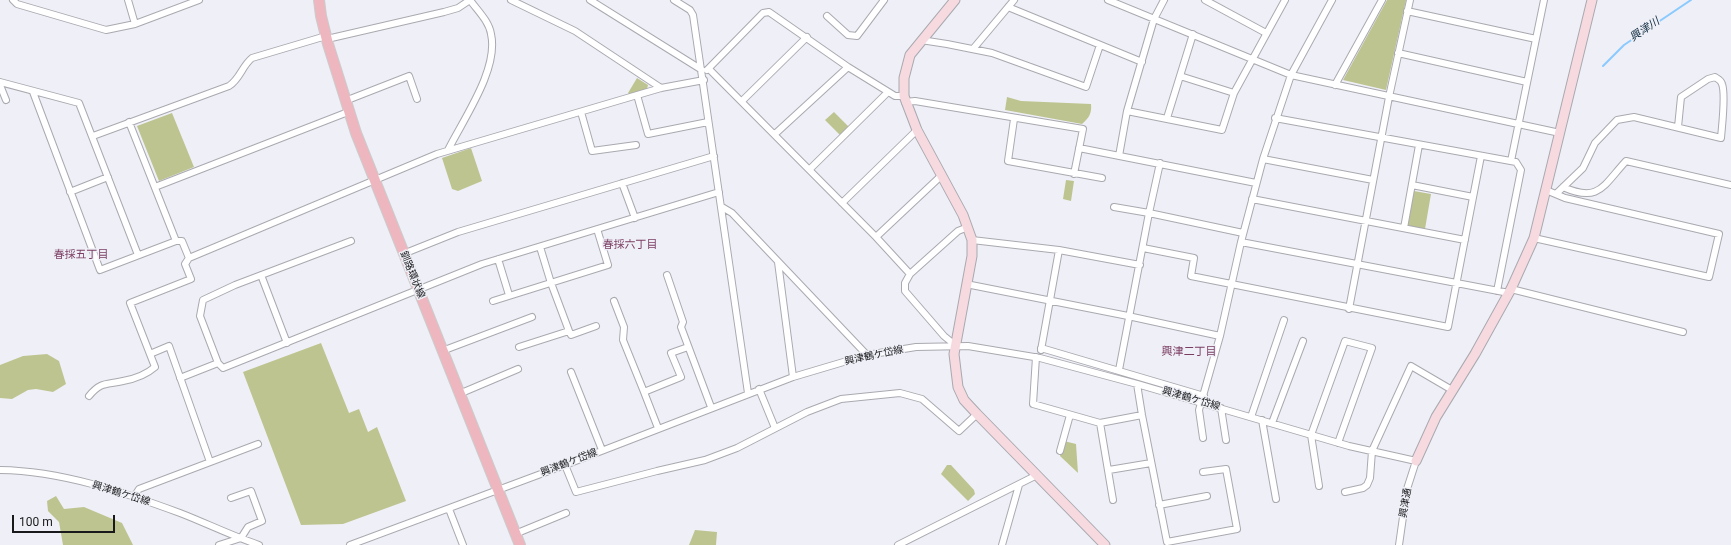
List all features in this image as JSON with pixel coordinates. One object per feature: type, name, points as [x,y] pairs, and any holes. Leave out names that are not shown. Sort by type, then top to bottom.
[{"type":"main road","name":"釧路環状線","points":[[319,0],[326,37],[348,112],[373,179],[520,545]]},
{"type":"street","points":[[13,0],[17,4],[106,30],[135,24],[200,0]]},
{"type":"street","points":[[128,0],[135,24]]},
{"type":"street","points":[[93,136],[230,86],[235,82],[245,64],[252,58],[326,37],[444,12],[458,8],[470,0],[488,24],[493,43],[492,57],[484,82],[448,150]]},
{"type":"street","points":[[511,0],[575,31],[661,88]]},
{"type":"street","points":[[590,0],[702,75]]},
{"type":"street","points":[[674,0],[690,10],[693,15],[748,393]]},
{"type":"street","points":[[827,16],[848,35],[857,36],[884,0]]},
{"type":"street","points":[[955,0],[910,55],[906,67],[905,99],[917,130],[968,226],[972,240],[972,256],[955,345],[958,387],[964,400],[977,414],[1105,545]]},
{"type":"street","points":[[972,49],[1014,0]]},
{"type":"street","points":[[1108,0],[1291,75],[1560,133]]},
{"type":"street","points":[[1119,156],[1127,111],[1154,19],[1164,0]]},
{"type":"street","points":[[1205,0],[1266,33]]},
{"type":"street","points":[[1127,111],[1222,130],[1234,93],[1285,0]]},
{"type":"street","points":[[1204,438],[1199,410],[1220,336],[1240,242],[1263,159],[1275,118],[1291,75],[1332,0]]},
{"type":"street","points":[[1335,85],[1382,0]]},
{"type":"street","points":[[1349,308],[1356,263],[1389,96],[1410,0]]},
{"type":"street","points":[[1511,161],[1544,0]]},
{"type":"street","points":[[1416,461],[1436,417],[1475,354],[1510,291],[1534,238],[1592,0]]},
{"type":"street","points":[[1008,7],[1142,62]]},
{"type":"street","points":[[1408,11],[1536,39]]},
{"type":"street","points":[[89,396],[101,385],[123,382],[149,372],[155,367],[130,303],[191,279],[185,264],[189,258],[367,184],[373,179],[448,150],[581,112],[702,75],[763,13],[769,12],[848,67],[895,96],[1014,119],[1083,129],[1074,174]]},
{"type":"street","points":[[1167,118],[1193,34]]},
{"type":"street","points":[[742,101],[807,37]]},
{"type":"street","points":[[921,40],[992,53],[1086,87],[1100,45]]},
{"type":"street","points":[[1398,53],[1527,82]]},
{"type":"street","points":[[775,134],[848,67]]},
{"type":"street","points":[[709,69],[810,169],[910,274]]},
{"type":"street","points":[[345,100],[409,76],[417,99]]},
{"type":"street","points":[[1180,76],[1234,93]]},
{"type":"street","points":[[1557,193],[1583,168],[1596,143],[1606,130],[1618,120],[1634,117],[1721,138],[1723,84],[1720,80],[1715,77],[1708,79],[1681,97],[1678,127]]},
{"type":"street","points":[[0,84],[79,104],[93,136],[138,255]]},
{"type":"street","points":[[0,84],[6,100]]},
{"type":"street","points":[[33,92],[100,270],[176,241],[182,241],[189,258]]},
{"type":"street","points":[[810,169],[888,92]]},
{"type":"street","points":[[637,95],[648,134],[708,122]]},
{"type":"street","points":[[155,187],[348,112]]},
{"type":"street","points":[[581,112],[592,151],[636,145]]},
{"type":"street","points":[[1275,118],[1511,161],[1520,165],[1521,170],[1497,291]]},
{"type":"street","points":[[1014,119],[1008,161],[1102,178]]},
{"type":"street","points":[[129,122],[176,241]]},
{"type":"street","points":[[842,203],[917,130]]},
{"type":"street","points":[[1404,228],[1420,145]]},
{"type":"street","points":[[1079,148],[1256,183]]},
{"type":"street","points":[[404,254],[458,232],[714,156]]},
{"type":"street","points":[[1143,248],[1194,258],[1191,276],[1448,327],[1481,156]]},
{"type":"street","points":[[1263,159],[1373,180]]},
{"type":"street","points":[[1563,187],[1590,194],[1597,192],[1626,161],[1731,186]]},
{"type":"street","points":[[1119,370],[1128,316],[1140,265],[1160,163]]},
{"type":"street","points":[[876,237],[942,175]]},
{"type":"street","points":[[70,192],[108,177]]},
{"type":"street","points":[[622,183],[634,218]]},
{"type":"street","points":[[1412,185],[1473,197]]},
{"type":"street","points":[[1534,238],[1708,277],[1719,234],[1565,198],[1557,193],[1546,190]]},
{"type":"street","points":[[352,241],[260,275],[202,300],[200,316],[218,363],[223,368],[417,289],[498,259],[719,192]]},
{"type":"street","points":[[1252,199],[1465,240]]},
{"type":"street","points":[[722,207],[732,213],[867,355]]},
{"type":"street","points":[[1114,207],[1150,213],[1243,233]]},
{"type":"street","points":[[955,345],[944,336],[905,291],[905,282],[910,274],[958,231],[968,226]]},
{"type":"street","points":[[494,301],[509,295],[608,265],[597,229]]},
{"type":"street","points":[[972,240],[1059,250],[1140,265]]},
{"type":"street","points":[[1240,242],[1497,291],[1510,291],[1683,332]]},
{"type":"street","points":[[540,247],[568,331],[571,335],[596,326]]},
{"type":"street","points":[[1059,250],[1041,348],[1038,357],[1033,404],[1100,423],[1142,415]]},
{"type":"street","points":[[498,259],[509,295]]},
{"type":"street","points":[[778,262],[792,376]]},
{"type":"street","points":[[260,275],[287,343]]},
{"type":"street","points":[[668,275],[683,322],[681,328],[710,407]]},
{"type":"street","points":[[966,284],[1220,336]]},
{"type":"street","points":[[614,301],[624,327],[623,340],[658,428]]},
{"type":"street","points":[[442,351],[532,317]]},
{"type":"street","points":[[1251,417],[1284,320]]},
{"type":"street","points":[[519,347],[568,331]]},
{"type":"street","points":[[1272,423],[1302,341]]},
{"type":"street","points":[[1319,486],[1311,435],[1345,341],[1372,348],[1338,443]]},
{"type":"street","name":"興津鶴ケ岱線","points":[[350,545],[565,465],[792,376],[867,355],[916,347],[955,345],[1038,357],[1202,402],[1338,443],[1416,461]]},
{"type":"street","points":[[150,354],[169,346],[210,462]]},
{"type":"street","points":[[644,392],[681,377],[671,353],[688,347]]},
{"type":"street","points":[[1041,348],[1204,396]]},
{"type":"street","points":[[180,378],[218,363]]},
{"type":"street","points":[[1345,492],[1363,488],[1370,478],[1372,451],[1411,366],[1452,390]]},
{"type":"street","points":[[459,394],[518,369]]},
{"type":"street","points":[[571,372],[602,450]]},
{"type":"street","points":[[1137,384],[1159,506],[1168,542],[1237,529],[1226,469],[1203,472]]},
{"type":"street","points":[[759,389],[775,428]]},
{"type":"street","points":[[565,465],[576,492],[657,470],[705,460],[736,448],[807,412],[841,399],[900,393],[922,399],[959,432],[977,414]]},
{"type":"street","points":[[1221,408],[1226,440]]},
{"type":"street","points":[[1060,451],[1070,415]]},
{"type":"street","points":[[1262,420],[1276,499]]},
{"type":"street","points":[[1100,423],[1113,500]]},
{"type":"street","points":[[134,496],[139,489],[258,444]]},
{"type":"street","name":"興津通","points":[[1399,545],[1407,489],[1416,461]]},
{"type":"street","points":[[1109,470],[1151,462]]},
{"type":"street","name":"興津鶴ケ岱線","points":[[0,470],[28,471],[62,477],[134,496],[259,545]]},
{"type":"street","points":[[898,545],[1037,475]]},
{"type":"street","points":[[1002,545],[1019,484]]},
{"type":"street","points":[[219,545],[241,538],[248,527],[262,521],[251,490],[231,498]]},
{"type":"street","points":[[1159,506],[1207,496]]},
{"type":"street","points":[[449,509],[463,545]]},
{"type":"street","points":[[515,534],[566,513]]},
{"type":"green space","points":[[1387,0],[1406,0],[1386,90],[1343,80]]},
{"type":"green space","points":[[637,78],[648,85],[647,89],[630,95],[628,93]]},
{"type":"green space","points":[[1007,97],[1021,101],[1091,104],[1091,110],[1088,117],[1082,124],[1005,110]]},
{"type":"green space","points":[[834,112],[849,127],[840,135],[825,120]]},
{"type":"green space","points":[[172,113],[194,167],[159,181],[137,126]]},
{"type":"green space","points":[[471,148],[482,181],[458,191],[452,189],[442,158]]},
{"type":"green space","points":[[1066,180],[1074,181],[1071,201],[1063,199]]},
{"type":"green space","points":[[1414,191],[1431,194],[1425,229],[1408,226]]},
{"type":"green space","points":[[321,343],[349,413],[359,409],[368,432],[377,427],[406,501],[343,524],[301,525],[243,372]]},
{"type":"green space","points":[[47,354],[59,361],[66,384],[53,392],[36,389],[28,390],[12,399],[0,398],[0,365],[23,356]]},
{"type":"green space","points":[[1064,441],[1076,444],[1078,473],[1060,456]]},
{"type":"green space","points":[[947,465],[951,465],[974,490],[975,494],[968,501],[941,474]]},
{"type":"green space","points":[[56,496],[64,509],[84,507],[122,523],[133,545],[63,545],[59,522],[48,511],[47,501]]},
{"type":"green space","points":[[695,530],[717,532],[716,545],[689,545]]},
{"type":"waterway","name":"興津川","points":[[1603,66],[1624,45],[1691,0]]},
{"type":"district","name":"春採六丁目","points":[[630,245]]},
{"type":"district","name":"春採五丁目","points":[[81,255]]},
{"type":"district","name":"興津二丁目","points":[[1189,352]]}]
